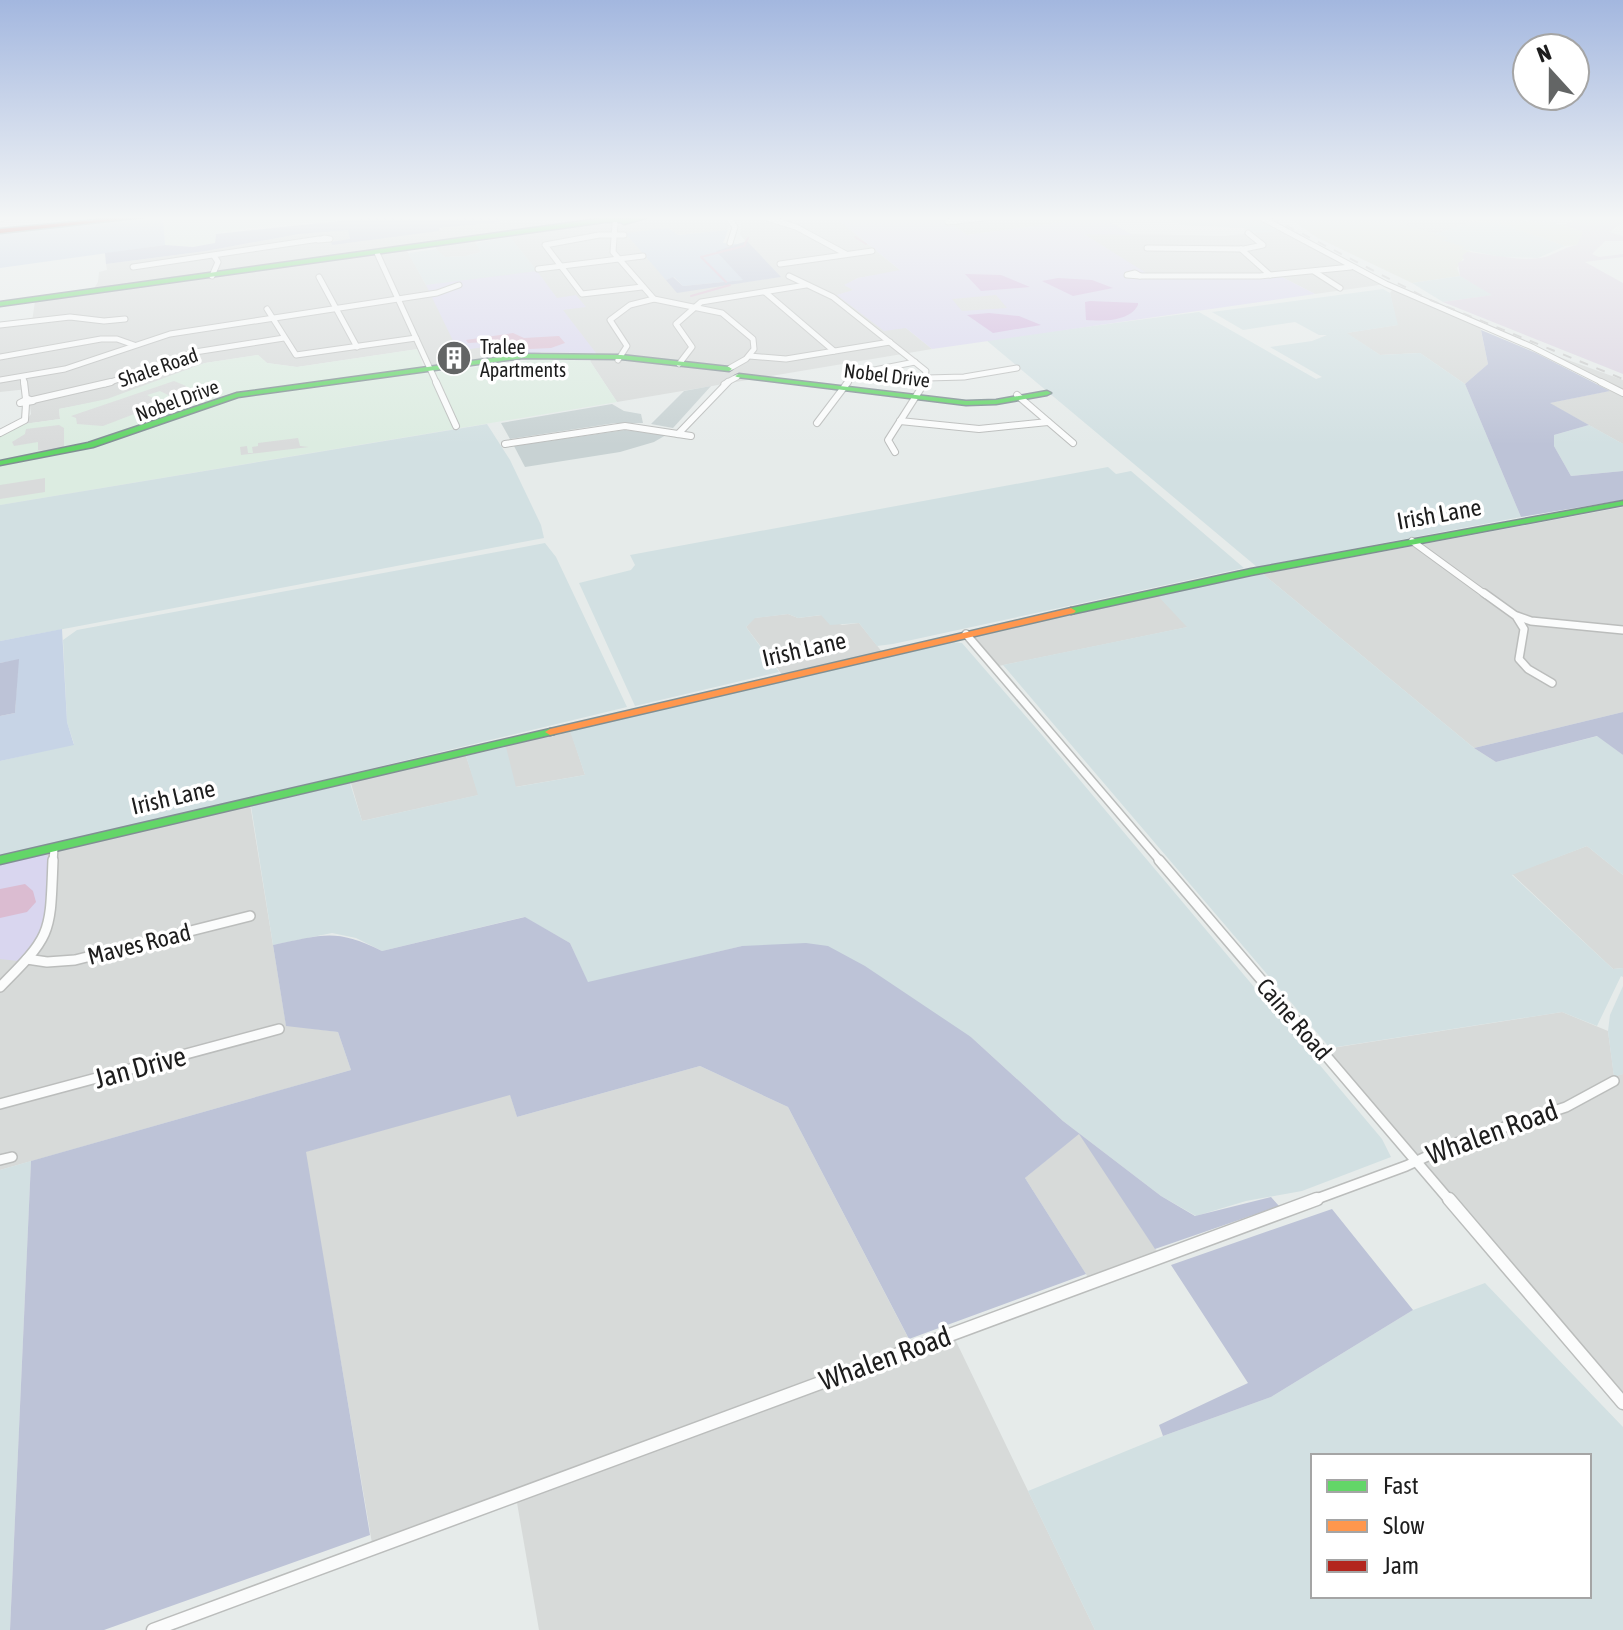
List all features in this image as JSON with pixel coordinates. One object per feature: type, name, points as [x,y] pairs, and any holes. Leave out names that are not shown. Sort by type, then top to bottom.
[{"type":"street","points":[[0,304],[83,293]]},
{"type":"street","points":[[327,293],[357,347]]},
{"type":"street","points":[[395,293],[456,426]]},
{"type":"street","points":[[0,380],[65,369],[170,334],[436,293]]},
{"type":"street","points":[[648,293],[654,299]]},
{"type":"street","points":[[679,364],[692,347],[676,324],[692,308],[710,300],[758,293]]},
{"type":"street","points":[[766,293],[834,351]]},
{"type":"street","points":[[824,293],[926,371],[927,378],[888,440],[895,452]]},
{"type":"street","points":[[1406,293],[1532,347],[1623,393]]},
{"type":"street","points":[[620,359],[627,346],[610,320],[630,305],[654,299],[716,312],[730,318],[755,344],[677,436]]},
{"type":"street","points":[[267,309],[296,355],[416,338]]},
{"type":"street","points":[[0,325],[70,317],[104,321],[125,319]]},
{"type":"street","points":[[0,357],[84,337],[117,339],[134,345]]},
{"type":"street","name":"Shale Road","points":[[28,401],[86,390],[195,352],[284,338]]},
{"type":"street","points":[[735,371],[782,359],[891,342]]},
{"type":"street","name":"Nobel Drive","points":[[0,464],[90,445],[221,399],[530,357],[679,364],[967,401],[1019,396]]},
{"type":"street","name":"Nobel Drive","points":[[620,359],[735,371]]},
{"type":"street","points":[[817,423],[853,375],[915,362]]},
{"type":"street","points":[[927,378],[964,377],[1017,368]]},
{"type":"street","points":[[0,433],[25,420],[28,401],[23,377]]},
{"type":"street","points":[[1019,396],[1073,443]]},
{"type":"street","points":[[900,421],[979,429],[1048,422]]},
{"type":"street","points":[[505,444],[625,426],[691,436]]},
{"type":"street","name":"Irish Lane","points":[[0,860],[966,634],[1225,577],[1623,503]]},
{"type":"street","points":[[1412,541],[1516,616],[1531,621],[1623,630]]},
{"type":"street","points":[[1516,616],[1524,629],[1519,659],[1528,669],[1552,683]]},
{"type":"street","name":"Caine Road","points":[[966,634],[1623,1403]]},
{"type":"street","points":[[0,987],[38,949],[50,926],[54,848]]},
{"type":"street","name":"Maves Road","points":[[27,959],[47,962],[75,960],[250,916]]},
{"type":"street","name":"Jan Drive","points":[[0,1104],[279,1029]]},
{"type":"street","name":"Whalen Road","points":[[153,1630],[1565,1105],[1602,1090],[1614,1081]]},
{"type":"shaded area","points":[[99,293],[844,293],[838,295],[906,328],[932,349],[617,402],[590,361],[597,356],[596,353],[542,352],[431,366],[425,352],[418,349],[297,367],[267,363],[258,355],[205,363],[107,400],[59,409],[60,419],[24,424],[31,414],[28,389],[0,392],[0,326],[32,322],[35,301]]},
{"type":"shaded area","points":[[430,293],[553,293],[557,298],[576,295],[586,307],[563,310],[596,353],[542,352],[490,358],[484,347],[458,351]]},
{"type":"shaded area","points":[[1353,293],[1390,293],[1398,325],[1347,333],[1380,355],[1420,353],[1465,384],[1521,517],[1257,567],[986,340],[1199,312],[1316,379],[1322,377],[1270,347],[1312,341],[1327,335],[1319,335],[1295,322],[1243,330],[1212,312]]},
{"type":"shaded area","points":[[1390,293],[1405,293],[1480,326],[1488,364],[1465,384],[1420,353],[1380,355],[1346,333],[1397,325]]},
{"type":"shaded area","points":[[1428,293],[1494,295],[1443,302]]},
{"type":"shaded area","points":[[1489,293],[1623,293],[1623,374],[1443,302],[1492,295]]},
{"type":"shaded area","points":[[1315,294],[932,349],[906,328],[884,331],[837,295]]},
{"type":"shaded area","points":[[996,295],[1007,308],[962,311],[952,299]]},
{"type":"shaded area","points":[[1085,302],[1138,305],[1122,317],[1086,320]]},
{"type":"shaded area","points":[[989,313],[1019,316],[1041,325],[993,333],[967,315]]},
{"type":"shaded area","points":[[1481,330],[1536,353],[1610,391],[1550,403],[1589,425],[1554,435],[1554,446],[1571,476],[1623,471],[1623,500],[1521,517],[1465,384],[1488,364]]},
{"type":"shaded area","points":[[513,333],[524,338],[559,336],[565,343],[551,348],[507,350],[487,342],[468,343],[466,340]]},
{"type":"shaded area","points":[[1532,347],[1623,380],[1623,444],[1549,403],[1614,390]]},
{"type":"shaded area","points":[[418,349],[425,374],[539,359],[590,361],[617,402],[0,505],[0,435],[24,424],[60,419],[59,409],[107,399],[205,363],[258,355],[267,363],[297,367]]},
{"type":"shaded area","points":[[174,381],[186,386],[188,393],[170,396],[160,391],[147,395],[157,400],[155,406],[103,426],[77,424],[76,418],[71,416]]},
{"type":"shaded area","points":[[711,386],[673,428],[651,424],[684,391]]},
{"type":"shaded area","points":[[612,404],[624,411],[641,414],[643,423],[615,423],[510,439],[501,423]]},
{"type":"shaded area","points":[[487,424],[510,460],[541,525],[544,538],[0,641],[0,505]]},
{"type":"shaded area","points":[[59,425],[64,428],[64,446],[59,449],[44,451],[38,450],[38,442],[14,446],[12,442],[25,434],[26,429]]},
{"type":"shaded area","points":[[1589,425],[1623,444],[1623,471],[1571,476],[1554,446],[1554,435]]},
{"type":"shaded area","points":[[625,430],[666,435],[654,442],[620,452],[525,467],[514,446]]},
{"type":"shaded area","points":[[298,438],[300,446],[309,447],[241,455],[240,447],[247,446],[248,453],[253,453],[252,447],[258,446],[258,443]]},
{"type":"shaded area","points":[[1108,467],[1116,474],[1131,471],[1244,568],[877,646],[859,623],[830,625],[821,615],[798,618],[788,614],[755,618],[746,627],[779,672],[635,706],[579,583],[631,570],[635,565],[630,555]]},
{"type":"shaded area","points":[[45,478],[45,492],[0,499],[0,485]]},
{"type":"shaded area","points":[[1623,507],[1623,712],[1474,748],[1263,574]]},
{"type":"shaded area","points":[[545,543],[556,557],[627,707],[0,858],[0,761],[74,744],[67,722],[63,640],[77,630]]},
{"type":"shaded area","points":[[1263,574],[1474,748],[1496,762],[1598,736],[1623,755],[1623,875],[1587,846],[1512,875],[1613,969],[1623,968],[1623,977],[1597,1026],[1562,1012],[1330,1048],[1003,665],[1187,627],[1157,595]]},
{"type":"shaded area","points":[[1155,592],[1188,627],[994,667],[966,634]]},
{"type":"shaded area","points":[[788,614],[798,618],[822,615],[842,625],[859,623],[883,653],[783,676],[746,627],[754,618]]},
{"type":"shaded area","points":[[62,629],[67,722],[74,745],[0,761],[0,716],[15,713],[18,660],[0,663],[0,641]]},
{"type":"shaded area","points":[[951,642],[962,643],[1042,735],[1382,1139],[1391,1157],[1302,1191],[1246,1201],[1196,1216],[1161,1196],[1063,1121],[971,1037],[742,946],[588,983],[570,943],[524,917],[382,951],[356,938],[332,933],[273,945],[251,806],[350,783],[362,821],[478,795],[466,756],[506,747],[516,787],[585,775],[570,731]]},
{"type":"shaded area","points":[[19,659],[15,713],[0,716],[0,663]]},
{"type":"shaded area","points":[[1623,712],[1623,755],[1597,736],[1496,762],[1474,748]]},
{"type":"shaded area","points":[[569,726],[585,775],[515,787],[503,742]]},
{"type":"shaded area","points":[[465,753],[479,795],[362,821],[350,780]]},
{"type":"shaded area","points":[[250,804],[286,1025],[338,1032],[351,1070],[0,1170],[0,862]]},
{"type":"shaded area","points":[[1587,846],[1623,875],[1623,968],[1613,969],[1512,874]]},
{"type":"shaded area","points":[[41,853],[48,856],[49,870],[48,899],[42,926],[28,951],[18,961],[0,959],[0,863]]},
{"type":"shaded area","points":[[25,884],[33,891],[36,902],[27,912],[0,918],[0,889]]},
{"type":"shaded area","points":[[525,917],[570,943],[588,982],[742,946],[806,943],[828,946],[865,966],[971,1037],[1063,1121],[1161,1196],[1195,1216],[1271,1197],[1279,1206],[1155,1249],[1079,1134],[1025,1178],[1086,1274],[909,1339],[788,1107],[700,1066],[517,1117],[510,1095],[306,1152],[370,1535],[104,1630],[10,1630],[31,1161],[351,1070],[338,1032],[286,1026],[273,945],[305,938],[340,936],[382,951]]},
{"type":"shaded area","points":[[1623,986],[1623,1074],[1614,1077],[1608,1031],[1610,1015]]},
{"type":"shaded area","points":[[1562,1012],[1608,1031],[1614,1076],[1623,1074],[1623,1403],[1319,1050]]},
{"type":"shaded area","points":[[700,1066],[788,1107],[913,1347],[952,1333],[1095,1630],[539,1630],[516,1497],[373,1549],[305,1152],[510,1094],[517,1117]]},
{"type":"shaded area","points":[[1079,1133],[1160,1256],[1091,1282],[1025,1178]]},
{"type":"shaded area","points":[[31,1161],[10,1630],[0,1630],[0,1170]]},
{"type":"shaded area","points":[[1332,1209],[1413,1310],[1271,1397],[1163,1436],[1159,1425],[1248,1383],[1171,1265]]},
{"type":"shaded area","points":[[1485,1283],[1623,1427],[1623,1630],[1095,1630],[1028,1491],[1163,1436],[1271,1397],[1413,1310]]},
{"type":"waterway","points":[[691,296],[701,293]]},
{"type":"railway","points":[[1417,293],[1623,379]]},
{"type":"traffic: fast","points":[[0,304],[79,293]]},
{"type":"traffic: fast","points":[[0,463],[90,445],[237,395],[523,356],[621,357],[729,369]]},
{"type":"traffic: fast","points":[[739,376],[966,403],[996,402],[1047,393]]},
{"type":"traffic: fast","points":[[1071,611],[1251,572],[1623,503]]},
{"type":"traffic: fast","points":[[0,860],[550,732]]},
{"type":"traffic: slow","points":[[550,732],[1071,611]]},
{"type":"place","name":"Tralee Apartments","points":[[454,358]]}]
